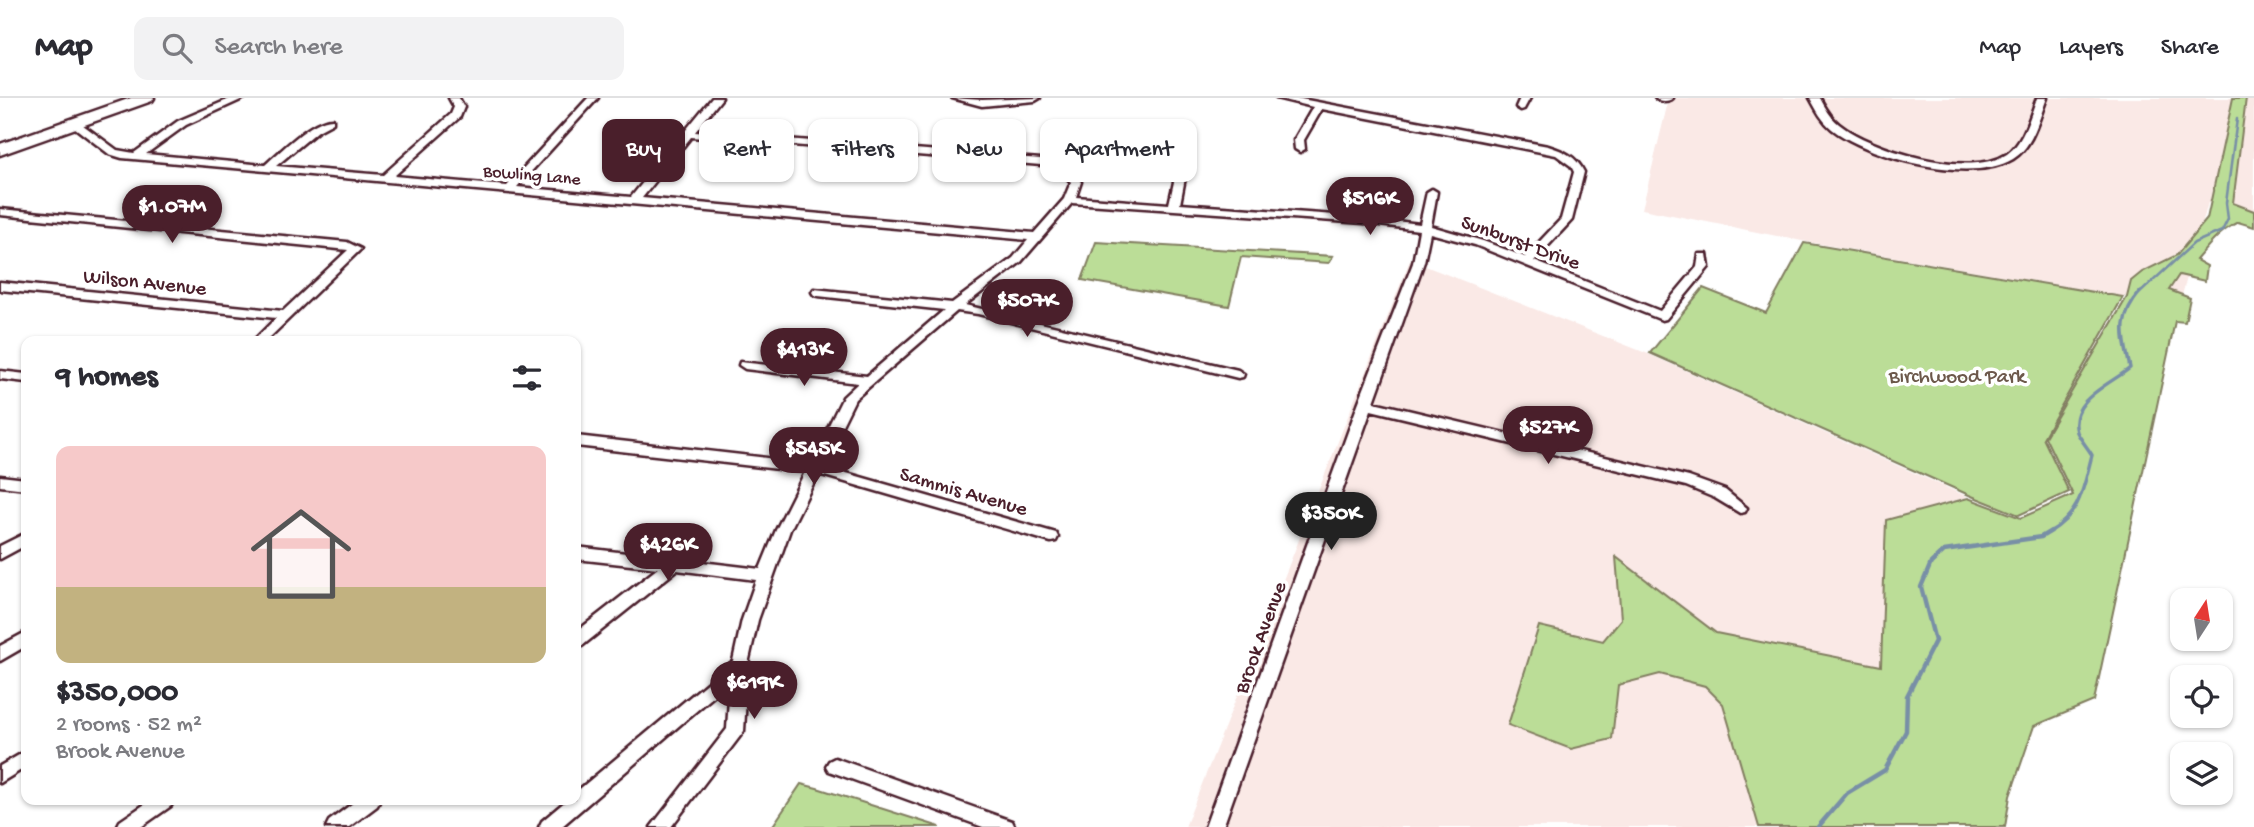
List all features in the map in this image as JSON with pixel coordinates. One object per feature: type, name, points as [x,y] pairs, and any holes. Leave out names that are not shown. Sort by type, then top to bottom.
[{"type":"main road","points":[[0,150],[146,98]]},
{"type":"street","points":[[136,156],[182,123],[240,98]]},
{"type":"street","points":[[386,179],[456,115],[459,107],[454,98]]},
{"type":"street","points":[[509,190],[593,98]]},
{"type":"street","points":[[634,201],[717,98]]},
{"type":"street","points":[[957,98],[982,103],[1035,98]]},
{"type":"street","points":[[1281,98],[1560,153],[1575,164],[1579,172],[1566,220],[1527,262]]},
{"type":"street","points":[[1660,98],[1668,98]]},
{"type":"street","points":[[1815,98],[1835,126],[1851,136],[1889,153],[1941,164],[1986,164],[2007,159],[2020,150],[2042,98]]},
{"type":"street","points":[[1300,149],[1299,140],[1319,105]]},
{"type":"street","points":[[267,168],[314,129],[329,121]]},
{"type":"street","name":"Bowling Lane","points":[[75,124],[113,152],[136,156],[1037,237]]},
{"type":"street","points":[[660,827],[735,731],[740,664],[750,620],[765,575],[782,530],[850,397],[956,306],[1017,260],[1069,200],[1076,182],[1062,167],[1041,162],[688,134]]},
{"type":"street","points":[[1174,208],[1179,182]]},
{"type":"street","name":"Brook Avenue","points":[[1214,827],[1418,263],[1426,228],[1424,219],[1432,192]]},
{"type":"street","name":"Sunburst Drive","points":[[1069,200],[1363,220],[1426,228],[1479,243],[1662,316],[1703,267],[1703,256]]},
{"type":"street","points":[[0,212],[347,245],[355,249],[264,336]]},
{"type":"street","name":"Wilson Avenue","points":[[0,286],[287,314]]},
{"type":"street","points":[[818,292],[956,306],[1238,374]]},
{"type":"street","points":[[745,365],[868,380]]},
{"type":"street","points":[[0,375],[21,377]]},
{"type":"street","points":[[1365,404],[1689,482],[1720,494],[1740,508]]},
{"type":"street","name":"Sammis Avenue","points":[[581,442],[814,468],[1051,537]]},
{"type":"street","points":[[0,481],[21,483]]},
{"type":"street","points":[[0,553],[21,541]]},
{"type":"street","points":[[581,555],[765,575]]},
{"type":"street","points":[[581,636],[672,566]]},
{"type":"street","points":[[0,654],[21,641]]},
{"type":"street","points":[[581,799],[740,664]]},
{"type":"street","points":[[0,775],[21,761]]},
{"type":"street","points":[[835,766],[1006,827]]},
{"type":"street","points":[[126,827],[158,805]]},
{"type":"street","points":[[335,827],[364,805]]},
{"type":"street","points":[[548,827],[574,805]]},
{"type":"shaded area","points":[[1669,98],[2254,98],[2254,212],[2208,203],[2179,306],[1802,241],[1642,209]]},
{"type":"shaded area","points":[[1410,260],[1646,353],[1968,497],[1886,520],[1882,666],[1716,633],[1616,558],[1621,619],[1603,641],[1612,739],[1618,685],[1660,674],[1705,686],[1723,704],[1759,827],[1185,827]]},
{"type":"green space","points":[[2233,98],[2246,98],[2233,203],[2254,211],[2254,227],[2238,222],[2226,230],[2196,260],[2207,266],[2205,281],[2179,275],[2169,290],[2190,298],[2185,322],[2175,321],[2094,701],[2034,726],[2010,796],[2005,827],[1759,827],[1723,704],[1705,686],[1660,674],[1618,685],[1612,739],[1571,749],[1508,725],[1539,626],[1603,641],[1621,619],[1616,557],[1716,633],[1881,666],[1886,520],[1968,498],[2021,518],[2073,495],[2045,437],[2127,297],[2131,281],[2142,272],[2177,255],[2207,219]]},
{"type":"green space","points":[[1096,242],[1333,256],[1329,263],[1241,257],[1229,306],[1082,280]]},
{"type":"green space","name":"Birchwood Park","points":[[1804,243],[2123,297],[2043,438],[2069,492],[2019,515],[1650,353],[1703,288],[1766,313]]},
{"type":"green space","points":[[801,784],[817,788],[940,827],[772,827]]},
{"type":"waterway","points":[[2139,294],[2194,243],[2222,231],[2228,219],[2226,203],[2237,119]]},
{"type":"waterway","points":[[2048,533],[2068,518],[2074,509],[2083,490],[2092,455],[2077,432],[2079,411],[2093,394],[2130,368],[2125,346],[2125,319],[2140,292]]},
{"type":"waterway","points":[[1818,827],[1847,793],[1885,770],[1906,731],[1907,696],[1935,641],[1921,587],[1931,563],[1944,551],[2041,537],[2051,531]]}]
